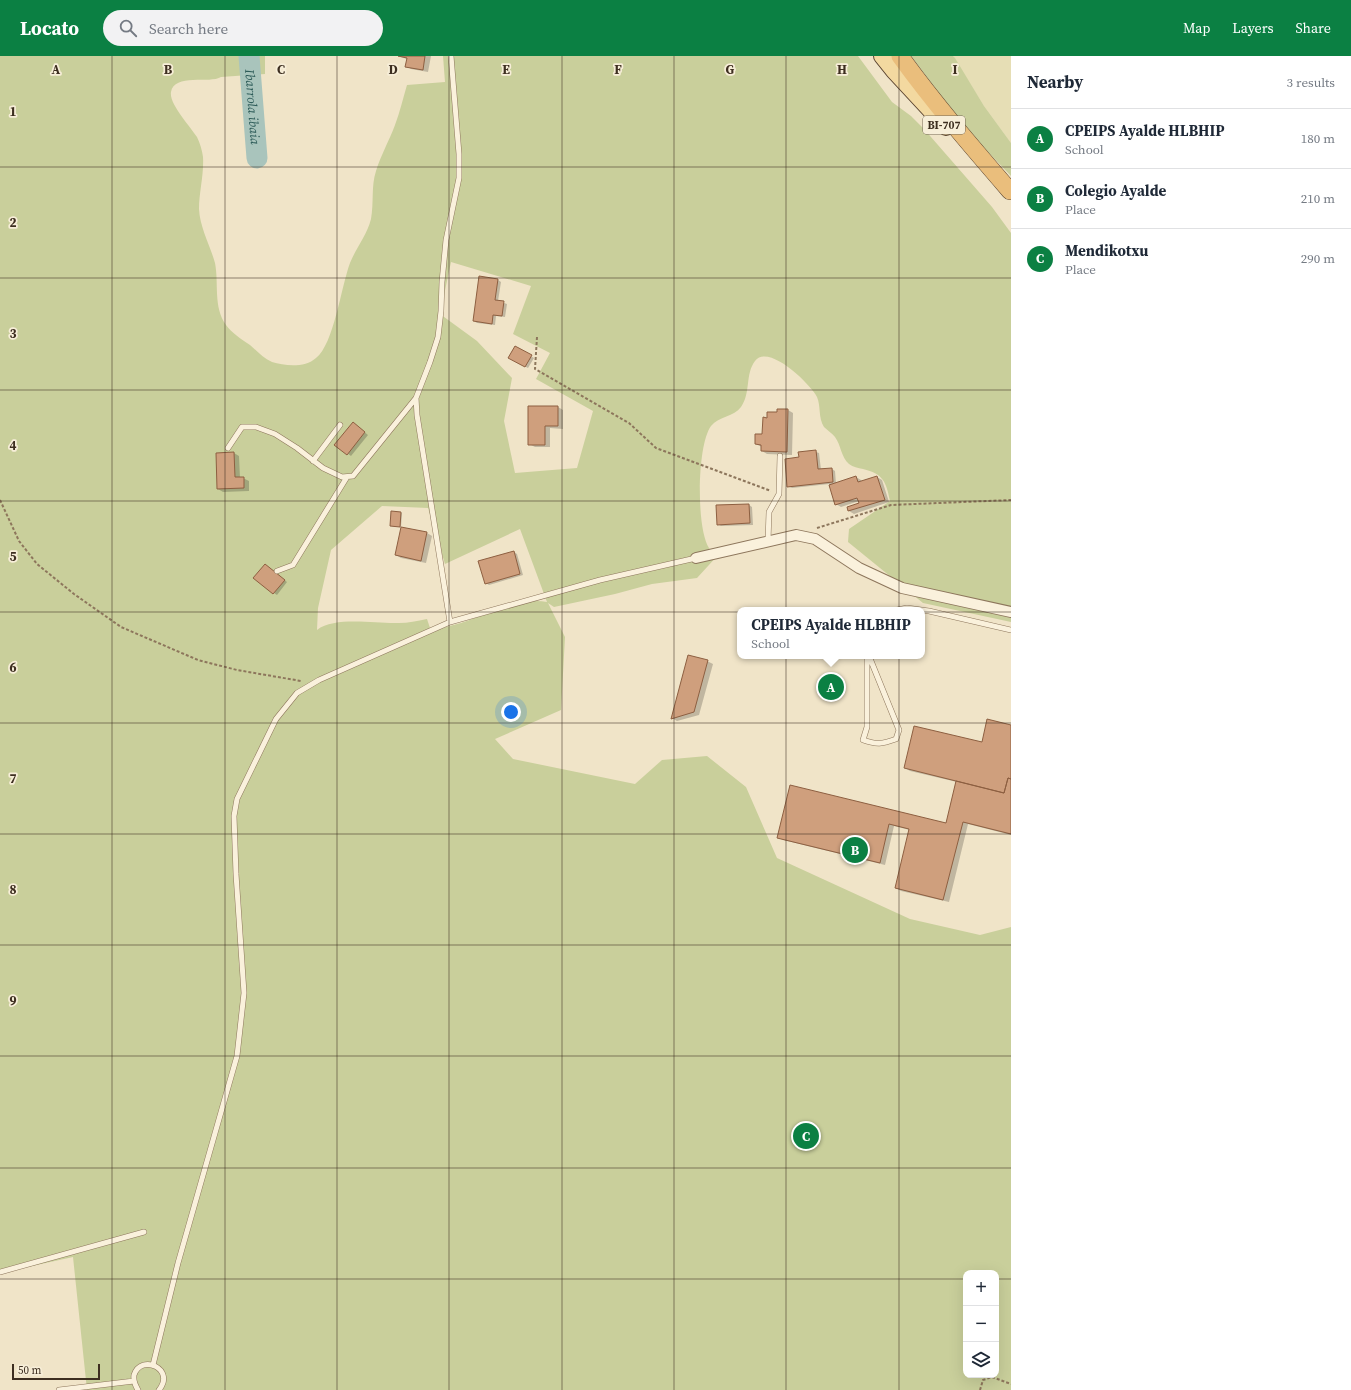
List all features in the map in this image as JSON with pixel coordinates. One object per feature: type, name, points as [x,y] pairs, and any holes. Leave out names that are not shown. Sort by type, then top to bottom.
[{"type":"highway","points":[[900,56],[958,130],[1010,191]]},
{"type":"main road","name":"BI-707","points":[[882,56],[954,136],[1010,191]]},
{"type":"street","points":[[696,558],[796,535],[815,539],[860,568],[902,588],[1011,612]]},
{"type":"lane","points":[[228,448],[242,427],[256,427],[275,434],[297,448],[323,468],[342,477],[353,476],[416,398],[438,337],[446,240],[459,178],[459,154],[451,56]]},
{"type":"lane","points":[[416,398],[417,415],[450,622]]},
{"type":"lane","points":[[313,460],[340,425]]},
{"type":"lane","points":[[768,541],[769,512],[779,494],[780,456]]},
{"type":"lane","points":[[277,571],[293,565],[347,477]]},
{"type":"lane","points":[[153,1365],[178,1263],[237,1056],[244,993],[236,874],[234,816],[237,799],[276,720],[297,693],[314,683],[450,622],[600,580],[696,558]]},
{"type":"lane","points":[[925,610],[1011,630]]},
{"type":"lane","points":[[868,659],[867,727],[863,740],[875,744],[885,743],[896,739],[898,730],[869,659]]},
{"type":"lane","points":[[0,1272],[144,1232]]},
{"type":"lane","points":[[138,1390],[134,1381],[134,1376],[143,1365],[153,1365],[158,1367],[163,1375],[162,1385],[159,1390]]},
{"type":"lane","points":[[59,1390],[134,1381]]},
{"type":"path","points":[[537,337],[535,369],[629,423],[656,448],[779,494]]},
{"type":"path","points":[[0,500],[19,541],[37,564],[74,594],[121,627],[198,660],[238,670],[314,683]]},
{"type":"path","points":[[796,535],[891,505],[1011,500]]},
{"type":"path","points":[[980,1390],[983,1380],[992,1377],[1011,1384]]},
{"type":"shaded area","points":[[953,56],[1011,56],[1011,143],[984,106]]},
{"type":"green space","points":[[0,56],[265,56],[265,74],[185,81],[174,86],[171,92],[171,97],[173,103],[197,137],[202,152],[203,164],[199,209],[203,230],[215,263],[219,311],[222,318],[231,331],[272,362],[289,365],[301,365],[316,358],[328,341],[350,263],[371,219],[374,177],[397,120],[407,85],[445,82],[443,56],[858,56],[892,102],[911,116],[924,129],[992,207],[1011,233],[1011,622],[923,603],[848,542],[849,529],[890,501],[885,483],[875,473],[854,467],[846,461],[835,437],[824,427],[820,416],[817,397],[807,384],[779,361],[770,357],[761,357],[755,361],[752,366],[746,396],[741,407],[734,413],[718,420],[711,426],[706,436],[703,450],[700,487],[702,523],[709,548],[715,553],[719,554],[697,578],[652,584],[615,594],[554,607],[548,603],[565,637],[561,710],[495,739],[513,759],[635,784],[662,760],[707,756],[746,787],[777,858],[910,919],[980,935],[1011,927],[1011,1390],[87,1390],[73,1257],[0,1273]],"holes":[[[451,262],[531,286],[513,334],[550,353],[536,379],[593,411],[577,468],[515,473],[504,421],[512,378],[477,341],[440,314]],[[382,506],[428,508],[445,564],[520,529],[547,602],[536,601],[515,604],[461,623],[431,631],[427,619],[402,623],[334,623],[317,630],[318,608],[331,550]]]},
{"type":"green space","points":[[911,56],[953,56],[955,58],[984,106],[1011,143],[1011,176],[965,128]]},
{"type":"building","points":[[398,56],[425,56],[423,70],[405,67],[407,58]]},
{"type":"building","points":[[479,276],[498,279],[495,300],[504,301],[502,316],[493,315],[492,324],[473,321]]},
{"type":"building","points":[[515,346],[532,355],[525,367],[508,358]]},
{"type":"building","points":[[528,406],[558,406],[558,426],[545,426],[545,445],[528,445]]},
{"type":"building","points":[[777,409],[788,409],[787,452],[761,451],[761,445],[755,444],[755,434],[762,434],[763,417],[767,418],[767,412],[777,412]]},
{"type":"building","points":[[353,422],[365,432],[347,455],[334,445]]},
{"type":"building","points":[[816,450],[818,469],[832,468],[833,482],[787,487],[785,459],[799,457],[798,452]]},
{"type":"building","points":[[234,452],[235,477],[244,477],[244,488],[217,489],[216,453]]},
{"type":"building","points":[[856,476],[858,482],[877,476],[885,500],[848,511],[847,507],[859,503],[857,498],[835,505],[829,485]]},
{"type":"building","points":[[749,504],[750,523],[717,525],[716,505]]},
{"type":"building","points":[[391,511],[401,512],[400,527],[390,526]]},
{"type":"building","points":[[401,527],[427,532],[421,561],[395,555]]},
{"type":"building","points":[[514,551],[520,574],[485,584],[478,561]]},
{"type":"building","points":[[265,564],[285,580],[273,594],[253,578]]},
{"type":"building","points":[[688,655],[708,660],[694,712],[671,719]]},
{"type":"building","points":[[987,719],[1011,725],[1011,779],[1008,778],[1004,793],[904,768],[914,726],[982,742]]},
{"type":"building","points":[[1008,778],[1011,779],[1011,834],[963,822],[943,900],[895,888],[909,829],[889,824],[880,863],[777,838],[790,785],[946,823],[956,781],[1004,793]]},
{"type":"waterway","name":"Ibarrola ibaia","points":[[249,56],[257,158]]},
{"type":"place","name":"CPEIPS Ayalde HLBHIP","points":[[831,687]]},
{"type":"place","name":"Colegio Ayalde","points":[[855,850]]},
{"type":"place","name":"Mendikotxu","points":[[806,1136]]}]
